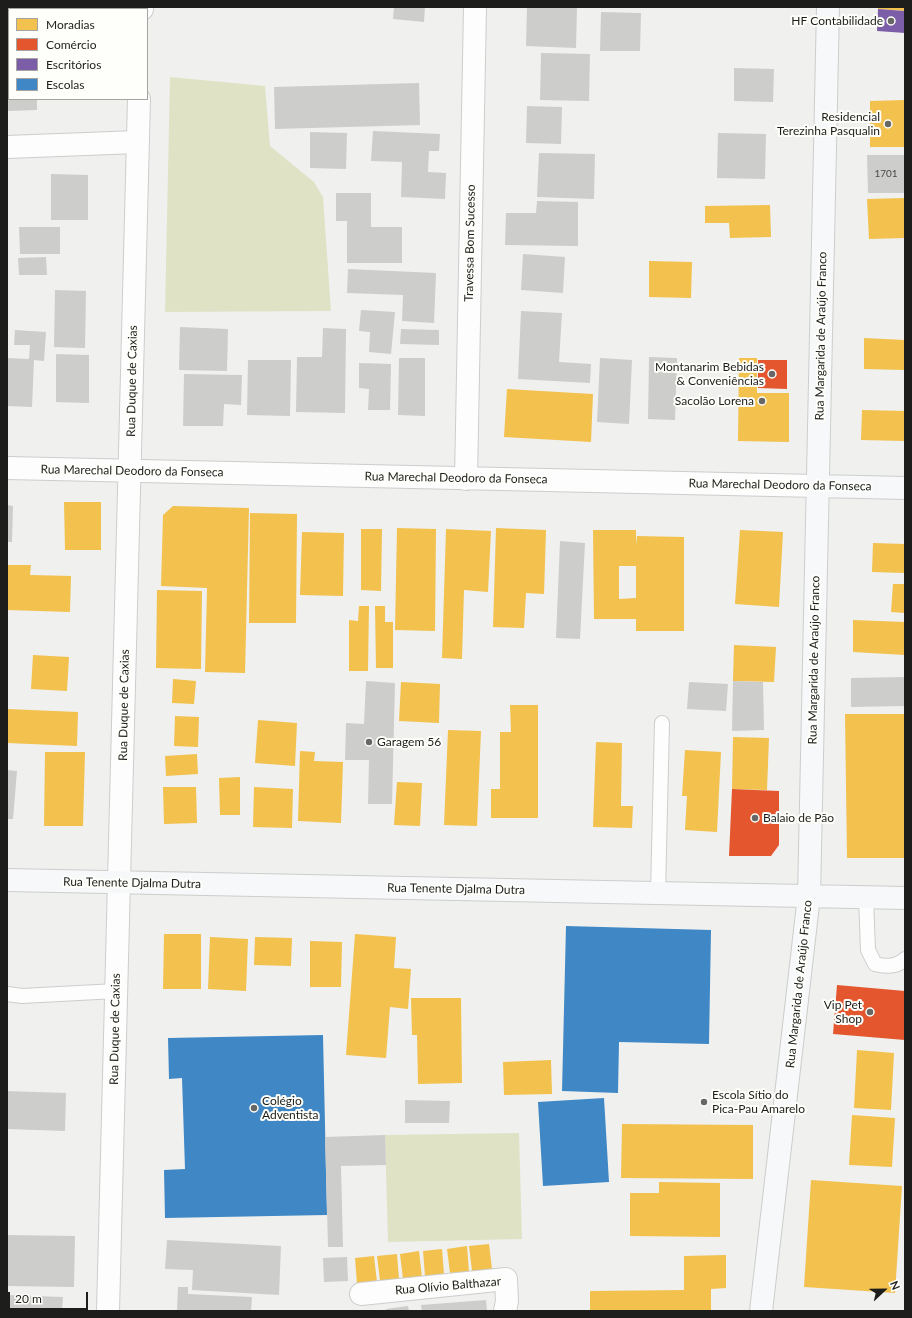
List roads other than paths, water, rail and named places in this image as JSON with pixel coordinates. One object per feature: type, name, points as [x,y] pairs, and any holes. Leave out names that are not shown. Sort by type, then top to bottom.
[{"type":"main road","name":"Rua Margarida de Araújo Franco","points":[[762,1311],[809,896],[828,7]]},
{"type":"main road","name":"Rua Marechal Deodoro da Fonseca","points":[[818,486],[905,488]]},
{"type":"main road","name":"Rua Tenente Djalma Dutra","points":[[7,880],[905,898]]},
{"type":"street","name":"Travessa Bom Sucesso","points":[[466,479],[475,7]]},
{"type":"street","name":"Rua Duque de Caxias","points":[[108,1311],[139,100]]},
{"type":"street","points":[[7,147],[138,142]]},
{"type":"street","name":"Rua Marechal Deodoro da Fonseca","points":[[7,468],[818,486]]},
{"type":"street","name":"Rua Olívio Balthazar","points":[[361,1294],[506,1280],[507,1301],[505,1311]]},
{"type":"lane","points":[[658,893],[662,723]]},
{"type":"lane","points":[[866,898],[868,950],[875,964],[887,967],[902,962],[905,958]]},
{"type":"lane","points":[[7,994],[22,996],[116,991]]},
{"type":"place","name":"HF Contabilidade","points":[[891,21]]},
{"type":"place","name":"Residencial Terezinha Pasqualin","points":[[888,124]]},
{"type":"place","name":"Montanarim Bebidas & Conveniências","points":[[772,374]]},
{"type":"place","name":"Sacolão Lorena","points":[[762,401]]},
{"type":"place","name":"Garagem 56","points":[[369,742]]},
{"type":"place","name":"Balaio de Pão","points":[[755,818]]},
{"type":"place","name":"Vip Pet Shop","points":[[870,1012]]},
{"type":"place","name":"Escola Sítio do Pica-Pau Amarelo","points":[[704,1102]]},
{"type":"place","name":"Colégio Adventista","points":[[254,1108]]}]
